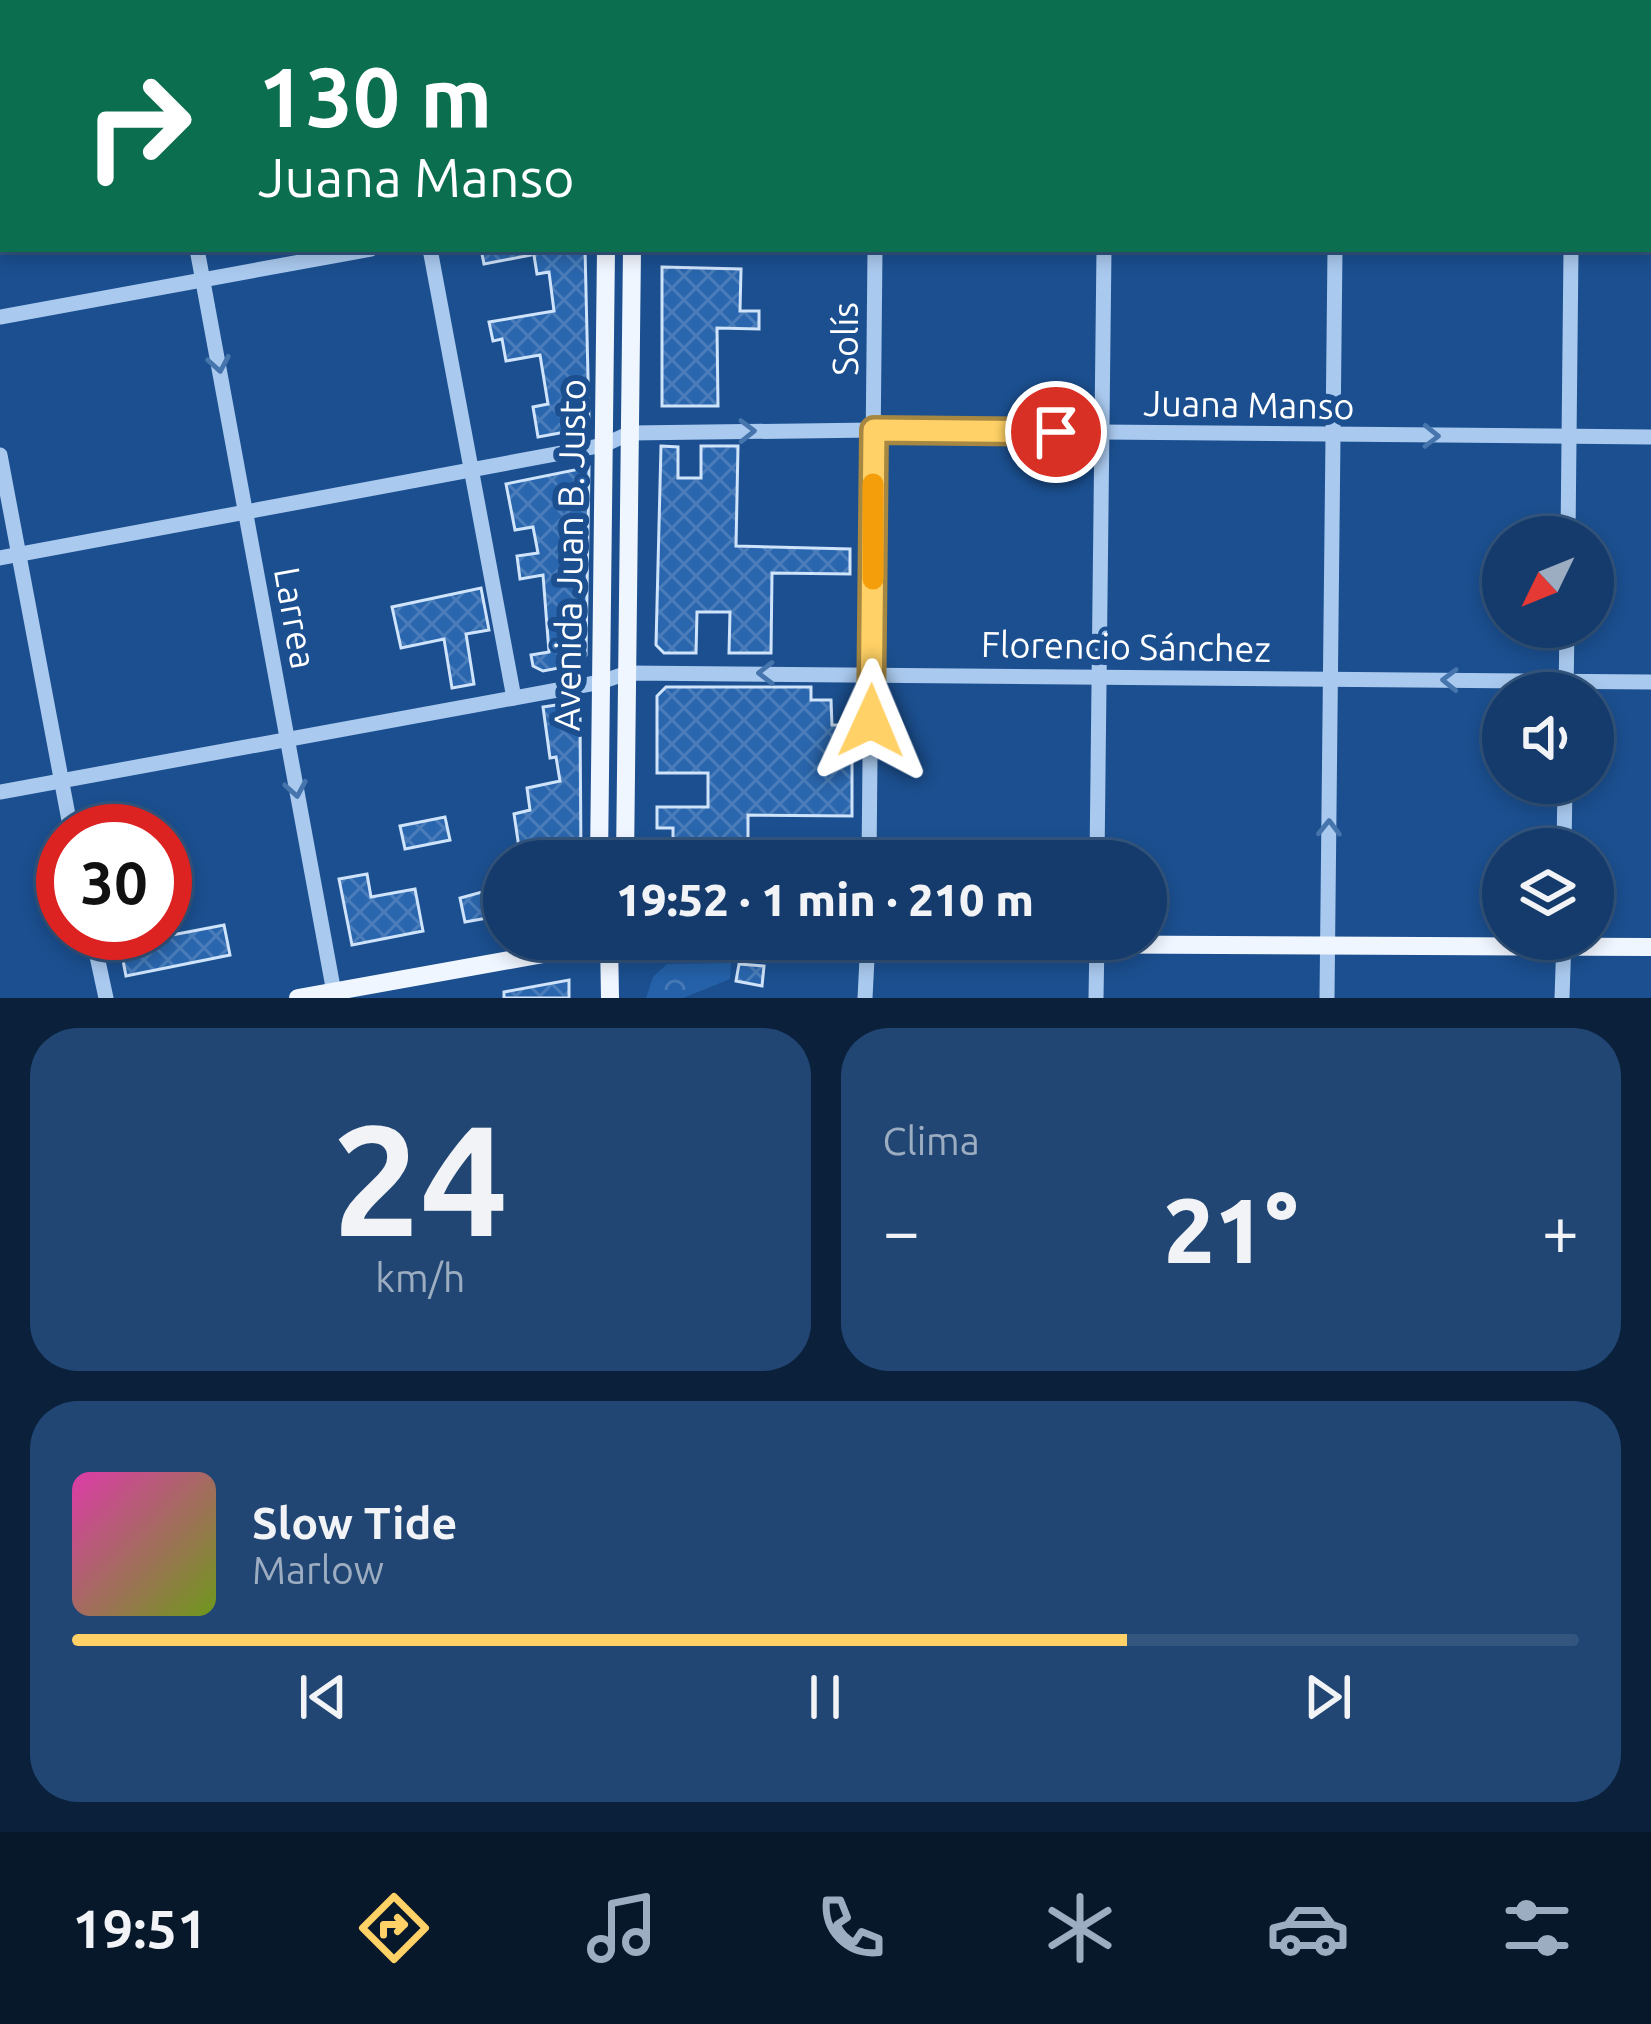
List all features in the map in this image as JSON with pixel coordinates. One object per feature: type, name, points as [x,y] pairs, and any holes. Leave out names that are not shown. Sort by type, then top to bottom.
[{"type":"main road","name":"Avenida Juan B. Justo","points":[[599,840],[606,252]]},
{"type":"main road","name":"Avenida Juan B. Justo","points":[[625,840],[632,252]]},
{"type":"main road","points":[[1167,942],[1482,944]]},
{"type":"main road","points":[[1614,945],[1651,947]]},
{"type":"main road","points":[[298,998],[510,960]]},
{"type":"main road","points":[[610,960],[610,998]]},
{"type":"street","name":"Larrea","points":[[198,252],[334,995]]},
{"type":"street","points":[[0,317],[355,252]]},
{"type":"street","points":[[431,252],[514,698]]},
{"type":"street","name":"Solís","points":[[869,840],[875,252]]},
{"type":"street","points":[[1097,840],[1104,252]]},
{"type":"street","points":[[1327,998],[1335,252]]},
{"type":"street","points":[[1568,516],[1571,252]]},
{"type":"street","name":"Juana Manso","points":[[630,433],[874,430],[1651,437]]},
{"type":"street","points":[[0,558],[604,445],[630,433]]},
{"type":"street","points":[[0,455],[65,804]]},
{"type":"street","name":"Florencio Sánchez","points":[[0,791],[601,682],[627,673],[1482,684]]},
{"type":"street","name":"Florencio Sánchez","points":[[1614,684],[1651,682]]},
{"type":"street","points":[[98,960],[106,998]]},
{"type":"street","points":[[865,998],[867,960]]},
{"type":"street","points":[[1096,960],[1096,998]]},
{"type":"street","points":[[1562,998],[1563,960]]},
{"type":"green space","points":[[731,963],[730,979],[683,998],[646,998],[653,977],[667,964]]},
{"type":"building","points":[[482,252],[531,252],[531,255],[484,264]]},
{"type":"building","points":[[533,252],[585,252],[589,419],[582,429],[538,437],[533,407],[548,404],[540,355],[506,361],[502,339],[493,341],[489,322],[554,311],[549,272],[537,274]]},
{"type":"building","points":[[662,267],[741,269],[740,311],[759,311],[759,329],[717,328],[718,406],[662,406]]},
{"type":"building","points":[[661,446],[678,447],[678,478],[701,478],[701,446],[738,446],[736,546],[850,549],[850,574],[772,573],[771,653],[729,653],[730,612],[697,612],[696,653],[664,653],[656,645]]},
{"type":"building","points":[[589,467],[586,655],[580,664],[543,671],[533,666],[531,655],[549,652],[543,575],[520,579],[517,556],[538,553],[533,527],[515,530],[506,484]]},
{"type":"building","points":[[481,588],[489,630],[466,634],[474,684],[452,688],[444,639],[401,648],[392,607]]},
{"type":"building","points":[[666,687],[811,687],[811,700],[831,700],[832,725],[852,725],[852,816],[748,815],[748,840],[673,840],[673,828],[657,828],[657,807],[708,807],[708,773],[657,773],[657,696]]},
{"type":"building","points":[[569,703],[580,712],[581,840],[518,840],[514,814],[530,810],[527,788],[560,781],[556,757],[550,758],[543,707]]},
{"type":"building","points":[[445,817],[450,840],[405,849],[400,826]]},
{"type":"building","points":[[367,874],[371,897],[415,889],[423,931],[352,945],[339,879]]},
{"type":"building","points":[[483,892],[483,919],[465,922],[460,898]]},
{"type":"building","points":[[224,925],[230,955],[126,976],[123,960],[192,960],[192,931]]},
{"type":"building","points":[[739,964],[764,966],[762,986],[736,981]]},
{"type":"building","points":[[569,980],[569,998],[504,998],[504,992]]},
{"type":"slow traffic","points":[[873,484],[873,579]]},
{"type":"route","points":[[871,721],[874,430],[1056,432]]}]
